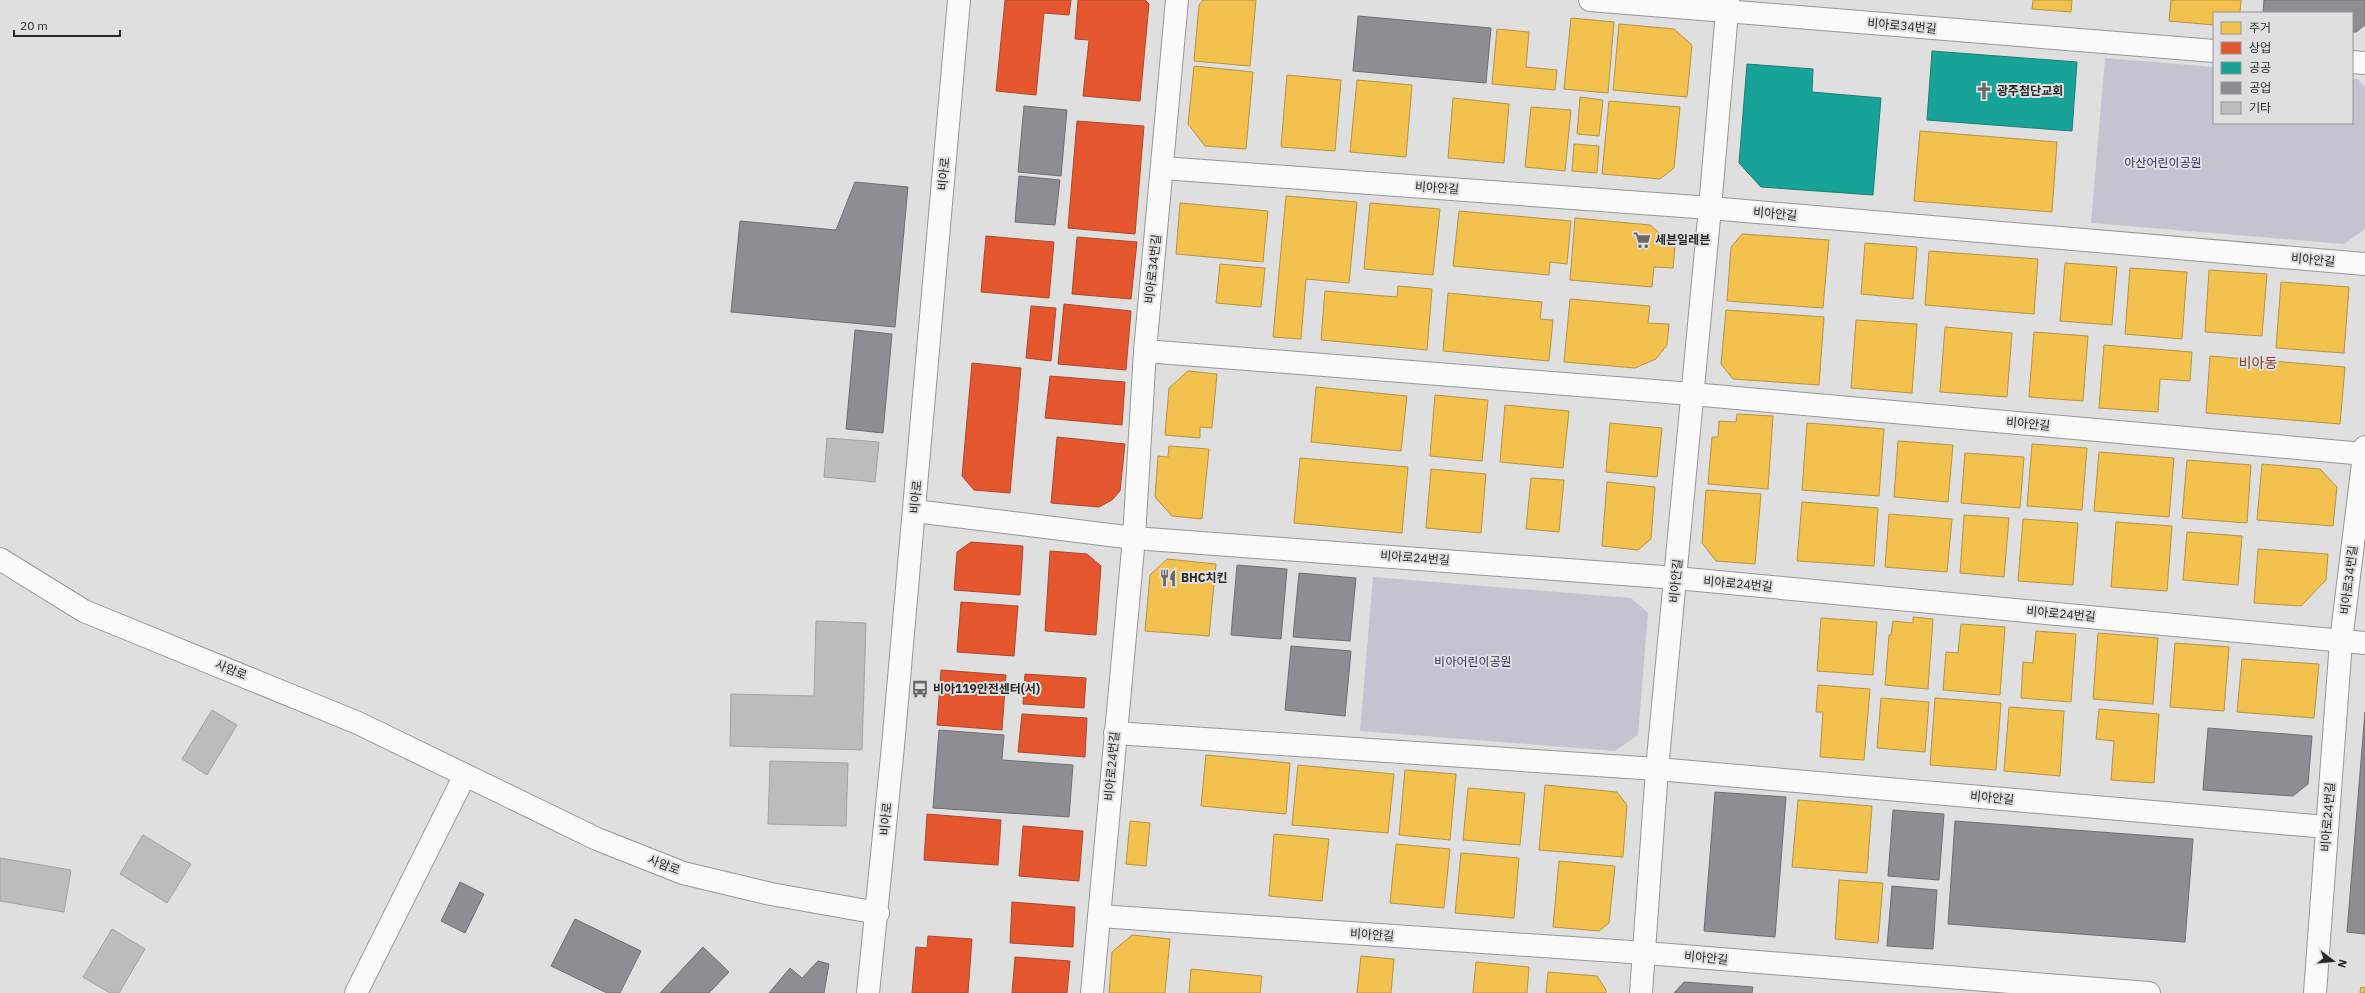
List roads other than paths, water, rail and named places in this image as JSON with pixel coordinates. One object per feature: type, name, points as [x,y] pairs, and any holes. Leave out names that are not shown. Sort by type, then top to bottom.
[{"type":"street","name":"비아로","points":[[868,993],[878,913],[915,511],[959,0]]},
{"type":"street","name":"비아로34번길","points":[[1134,538],[1145,351],[1163,168],[1177,0]]},
{"type":"street","name":"비아로34번길","points":[[1590,0],[1727,6],[2213,51]]},
{"type":"street","name":"비아안길","points":[[1641,993],[1658,769],[1710,208],[1727,6]]},
{"type":"street","points":[[2353,62],[2365,63]]},
{"type":"street","name":"비아안길","points":[[1163,168],[1710,208],[2365,264]]},
{"type":"street","name":"비아안길","points":[[1145,351],[1692,394],[2364,454]]},
{"type":"street","name":"비아로34번길","points":[[2341,641],[2365,447]]},
{"type":"street","name":"비아로24번길","points":[[915,511],[1134,538],[1676,578],[2365,643]]},
{"type":"street","name":"비아로24번길","points":[[1092,993],[1134,538]]},
{"type":"street","name":"사암로","points":[[0,560],[84,611],[350,720],[597,839],[683,873],[771,894],[878,913]]},
{"type":"street","name":"비아로24번길","points":[[2315,993],[2341,641]]},
{"type":"street","name":"비아안길","points":[[1115,733],[1658,769],[2327,826]]},
{"type":"street","points":[[356,993],[465,775]]},
{"type":"street","name":"비아안길","points":[[1099,916],[1645,953],[2149,993]]},
{"type":"place","name":"광주첨단교회","points":[[1984,91]]},
{"type":"place","name":"세븐일레븐","points":[[1642,240]]},
{"type":"place","name":"BHC치킨","points":[[1168,578]]},
{"type":"place","name":"비아119안전센터(서)","points":[[920,689]]},
{"type":"district","name":"비아동","points":[[2258,363]]},
{"type":"park label","name":"아산어린이공원","points":[[2163,163]]},
{"type":"park label","name":"비아어린이공원","points":[[1473,662]]}]
